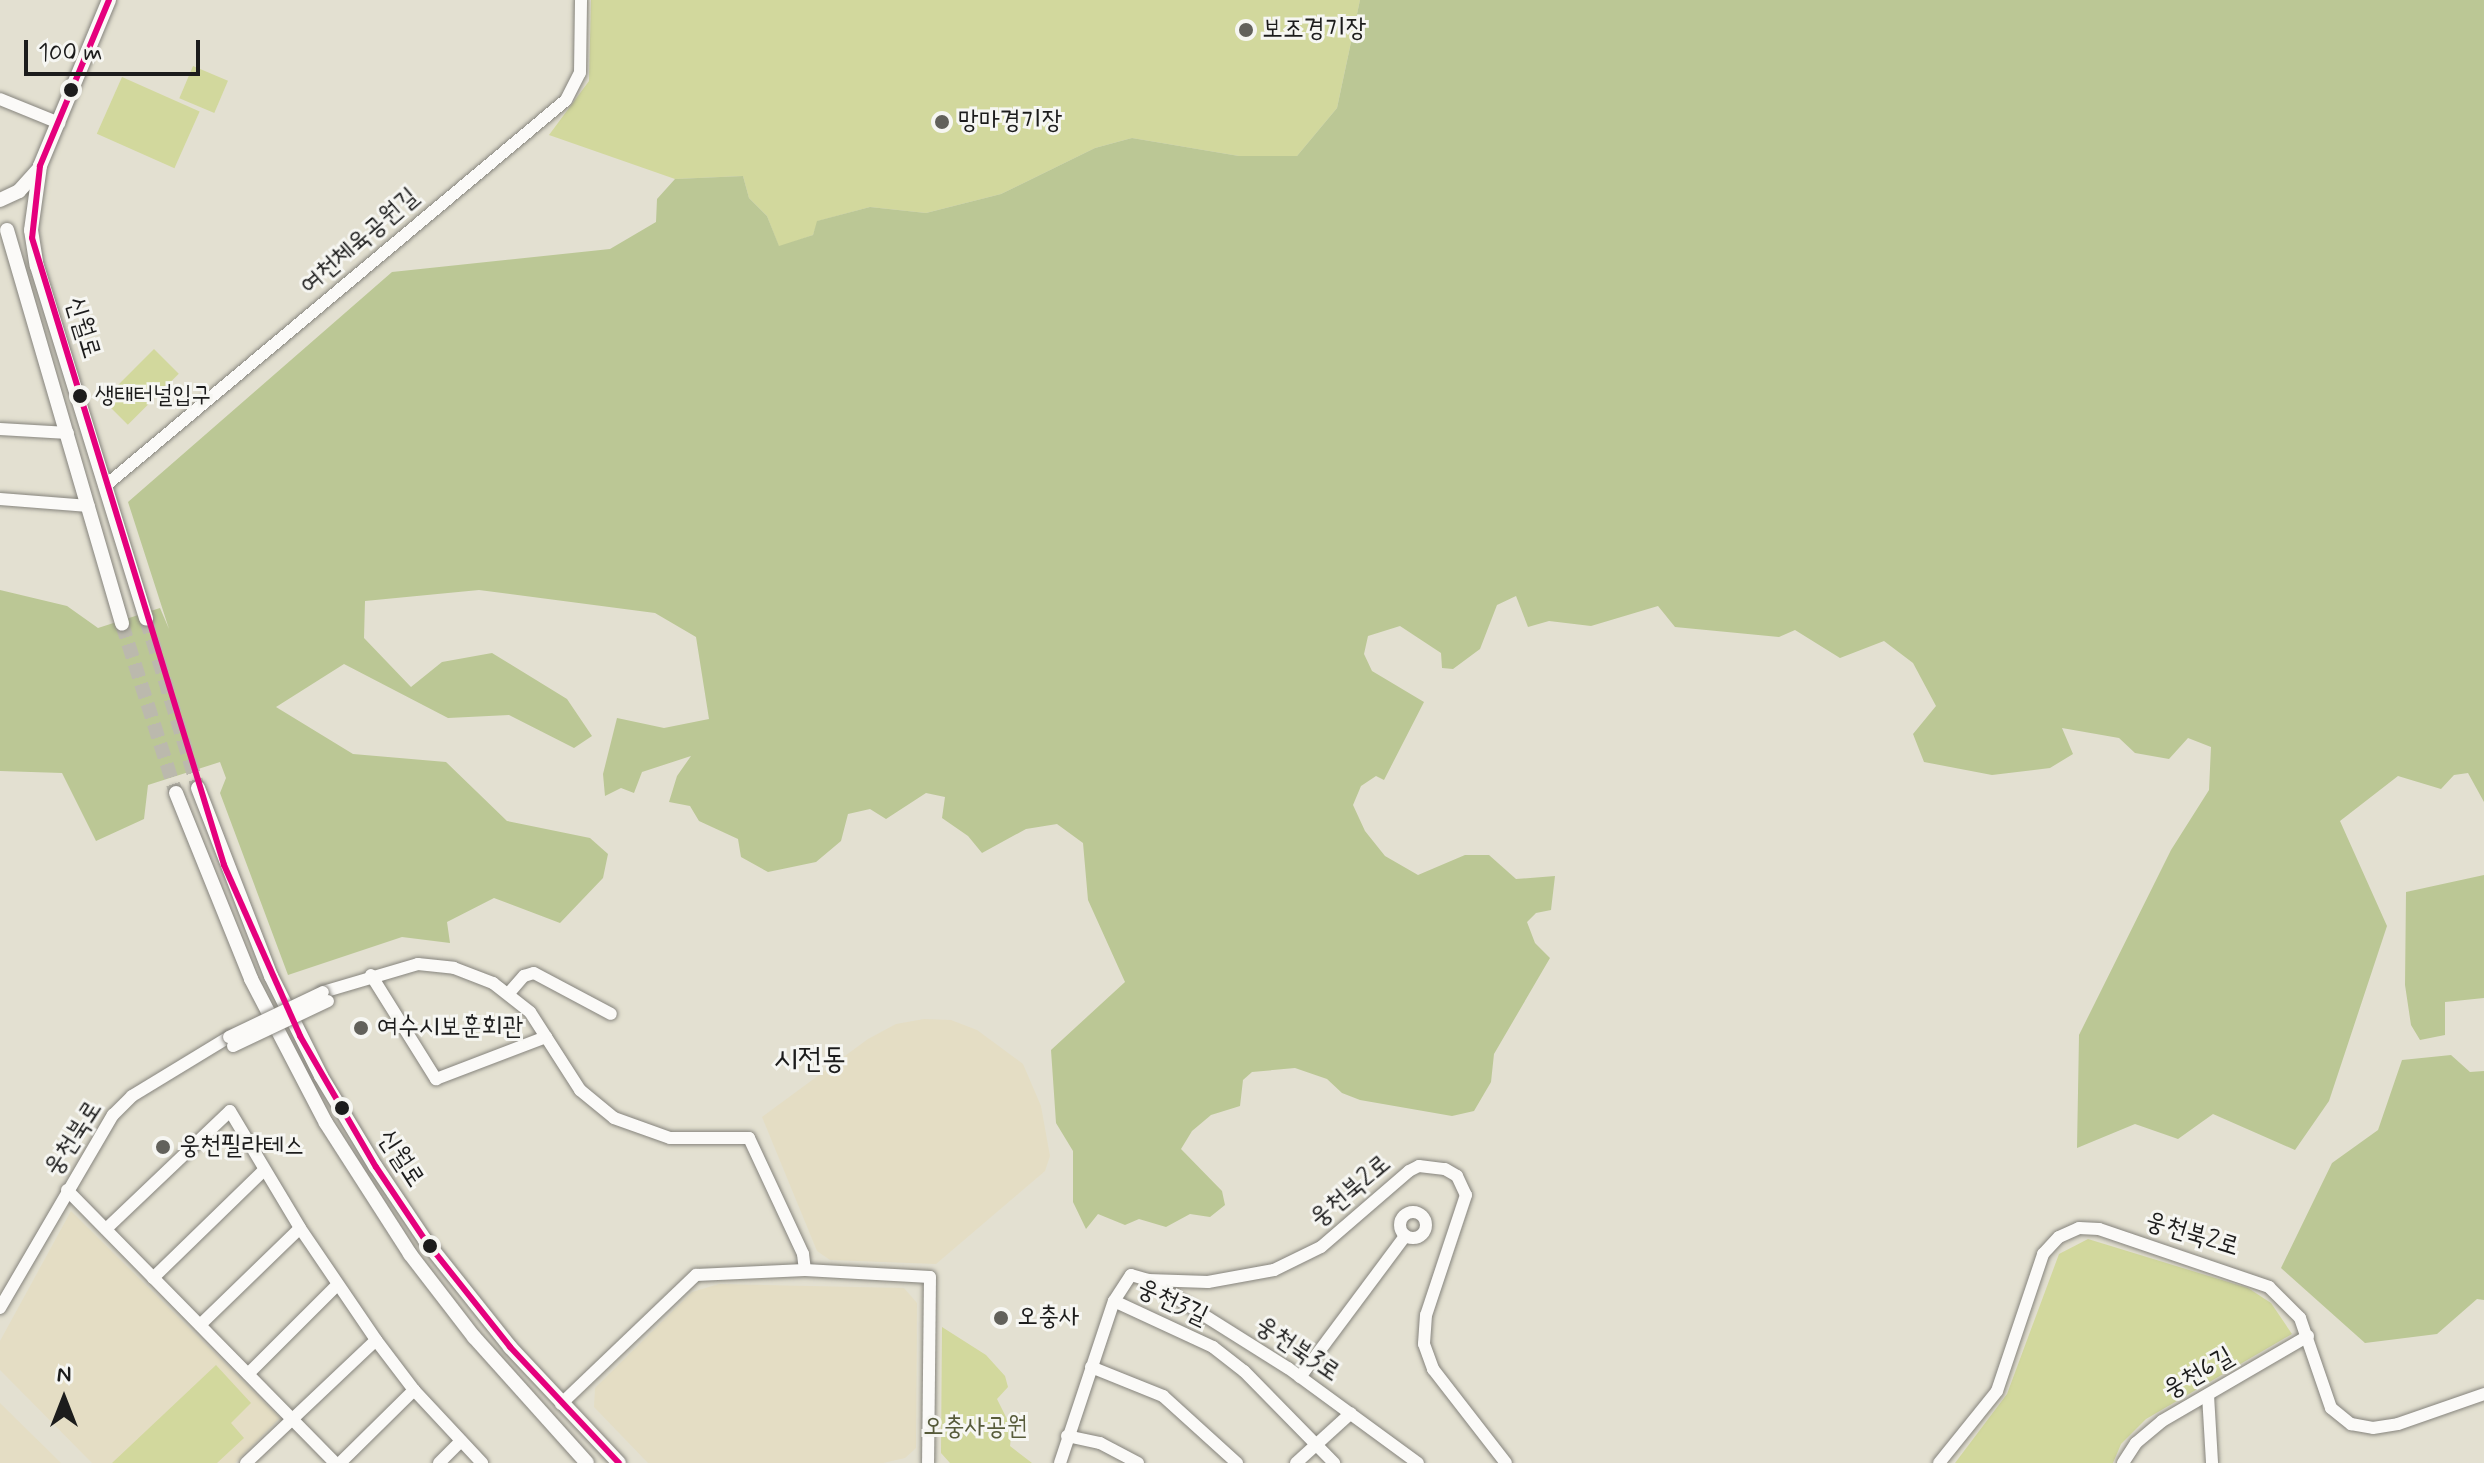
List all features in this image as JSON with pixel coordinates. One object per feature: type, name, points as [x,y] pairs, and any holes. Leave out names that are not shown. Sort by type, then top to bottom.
[{"type":"street","points":[[0,200],[19,191],[40,166],[109,0]]},
{"type":"street","name":"여천체육공원길","points":[[105,486],[566,100],[580,73],[581,0]]},
{"type":"street","points":[[0,99],[59,123]]},
{"type":"street","name":"신월로","points":[[40,166],[31,220],[37,266],[146,619]]},
{"type":"street","points":[[4,227],[37,266]]},
{"type":"street","name":"신월로","points":[[4,227],[68,433],[122,624]]},
{"type":"street","points":[[0,429],[68,433]]},
{"type":"street","points":[[0,499],[89,506]]},
{"type":"street","name":"신월로","points":[[198,788],[246,921],[343,1114],[425,1240],[561,1404],[619,1463]]},
{"type":"street","name":"신월로","points":[[176,793],[251,979],[326,1123],[410,1254],[474,1337],[587,1463]]},
{"type":"street","name":"웅천북로","points":[[0,1308],[67,1190],[122,1105],[196,1060],[357,981],[371,975],[435,964],[477,975],[509,993],[530,1012],[580,1090],[626,1124],[685,1140],[749,1138],[803,1254],[805,1270]]},
{"type":"street","points":[[509,993],[534,973],[611,1014]]},
{"type":"street","points":[[371,975],[436,1079],[546,1037]]},
{"type":"street","points":[[106,1229],[230,1111],[300,1228],[376,1340],[414,1390],[482,1463]]},
{"type":"street","name":"웅천북2로","points":[[1148,1280],[1208,1282],[1242,1278],[1300,1259],[1419,1166],[1457,1176],[1465,1202],[1426,1315],[1424,1344],[1433,1369],[1506,1463]]},
{"type":"street","points":[[153,1278],[264,1170]]},
{"type":"street","points":[[67,1190],[338,1463],[414,1390]]},
{"type":"street","points":[[200,1325],[300,1228]]},
{"type":"street","name":"웅천북2로","points":[[1939,1463],[1997,1391],[2043,1254],[2072,1230],[2099,1229],[2256,1279],[2290,1305],[2308,1336],[2331,1408],[2351,1424],[2366,1428],[2398,1424],[2484,1394]]},
{"type":"street","points":[[1300,1377],[1405,1236]]},
{"type":"street","points":[[561,1404],[696,1275],[805,1270],[930,1277],[928,1463]]},
{"type":"street","points":[[1060,1463],[1114,1301],[1127,1277],[1148,1280]]},
{"type":"street","name":"웅천북3로","points":[[1148,1280],[1300,1377],[1418,1463]]},
{"type":"street","points":[[1197,1311],[1192,1293],[1208,1282]]},
{"type":"street","points":[[248,1374],[337,1285]]},
{"type":"street","name":"웅천3길","points":[[1114,1301],[1213,1347],[1334,1463]]},
{"type":"street","name":"웅천6길","points":[[2123,1463],[2145,1433],[2308,1336]]},
{"type":"street","points":[[246,1463],[376,1340]]},
{"type":"street","points":[[1091,1367],[1163,1396],[1237,1463]]},
{"type":"street","points":[[2208,1395],[2212,1463]]},
{"type":"street","points":[[1296,1463],[1351,1413]]},
{"type":"street","points":[[1067,1436],[1100,1443],[1138,1463]]},
{"type":"street","points":[[439,1463],[461,1441]]},
{"type":"shaded area","points":[[924,1019],[951,1020],[977,1030],[1023,1064],[1041,1106],[1050,1156],[1045,1171],[936,1264],[830,1260],[817,1251],[762,1117],[868,1039],[896,1024]]},
{"type":"shaded area","points":[[71,1211],[280,1418],[235,1463],[92,1463],[0,1370],[0,1341]]},
{"type":"shaded area","points":[[719,1284],[904,1288],[917,1303],[916,1448],[905,1458],[883,1463],[648,1463],[594,1407],[595,1388],[692,1292]]},
{"type":"shaded area","points":[[0,1403],[61,1463],[0,1463]]},
{"type":"green space","name":"망마경기장","points":[[591,0],[1360,0],[1337,108],[1297,156],[1239,156],[1132,138],[1095,148],[1001,194],[926,213],[870,207],[818,221],[813,235],[779,247],[767,216],[749,198],[743,176],[675,179],[549,135],[589,81]]},
{"type":"green space","points":[[1360,0],[2484,0],[2484,802],[2468,773],[2454,775],[2441,789],[2398,776],[2340,821],[2387,926],[2329,1101],[2295,1150],[2213,1114],[2178,1139],[2135,1124],[2077,1148],[2079,1035],[2171,850],[2209,790],[2211,747],[2188,738],[2169,759],[2135,753],[2119,738],[2062,728],[2073,754],[2050,768],[1992,775],[1924,762],[1913,734],[1936,706],[1913,663],[1884,641],[1840,658],[1795,630],[1779,637],[1675,627],[1658,606],[1591,626],[1549,621],[1528,627],[1516,596],[1497,605],[1480,649],[1453,669],[1442,668],[1441,653],[1400,626],[1368,636],[1364,654],[1372,671],[1424,702],[1384,780],[1376,776],[1361,786],[1353,805],[1365,831],[1385,856],[1418,875],[1465,855],[1489,855],[1516,879],[1555,876],[1551,910],[1536,913],[1527,922],[1535,943],[1550,958],[1494,1054],[1491,1082],[1474,1111],[1452,1116],[1360,1100],[1342,1093],[1327,1079],[1295,1068],[1252,1072],[1243,1080],[1240,1106],[1211,1115],[1192,1131],[1181,1149],[1222,1191],[1225,1205],[1210,1217],[1190,1214],[1166,1227],[1139,1219],[1125,1225],[1098,1214],[1086,1229],[1073,1202],[1073,1151],[1056,1123],[1051,1050],[1125,982],[1088,900],[1083,843],[1057,824],[1026,829],[982,853],[968,836],[942,818],[945,797],[926,793],[886,819],[870,809],[848,814],[841,841],[816,862],[768,872],[741,857],[738,839],[699,821],[690,806],[669,802],[677,776],[691,756],[642,772],[634,793],[621,788],[605,796],[603,774],[617,718],[664,728],[709,719],[696,637],[655,613],[479,590],[365,601],[364,638],[411,687],[442,662],[492,653],[567,699],[592,736],[574,748],[509,715],[448,718],[344,664],[276,707],[353,754],[446,762],[507,821],[590,838],[608,854],[603,878],[560,923],[494,898],[447,922],[450,943],[402,937],[288,975],[220,793],[226,778],[220,762],[148,785],[144,819],[96,841],[62,773],[0,771],[0,590],[67,606],[98,628],[160,608],[169,629],[128,502],[392,272],[610,249],[656,222],[657,199],[675,179],[743,176],[749,198],[767,216],[779,246],[813,235],[817,221],[870,207],[926,213],[1001,194],[1095,148],[1132,138],[1239,156],[1297,156],[1337,108]]},
{"type":"green space","points":[[193,66],[228,81],[214,113],[179,98]]},
{"type":"green space","points":[[122,77],[200,112],[174,168],[97,134]]},
{"type":"green space","points":[[154,349],[179,374],[128,425],[103,400]]},
{"type":"green space","points":[[2484,875],[2484,998],[2445,1002],[2445,1035],[2420,1040],[2411,1025],[2405,985],[2406,892]]},
{"type":"green space","points":[[2451,1055],[2470,1072],[2484,1071],[2484,1300],[2477,1299],[2437,1334],[2365,1343],[2281,1268],[2332,1163],[2378,1130],[2402,1060]]},
{"type":"green space","points":[[2088,1239],[2248,1288],[2271,1303],[2292,1334],[2146,1419],[2121,1444],[2113,1463],[1955,1463],[2007,1394],[2059,1254]]},
{"type":"green space","name":"오충사공원","points":[[942,1327],[986,1355],[1005,1376],[1008,1387],[997,1399],[1012,1429],[1010,1446],[1032,1463],[950,1463],[941,1453]]},
{"type":"green space","points":[[216,1365],[251,1403],[231,1423],[244,1438],[217,1463],[112,1463]]},
{"type":"tunnel","points":[[146,619],[198,788]]},
{"type":"tunnel","points":[[122,624],[176,793]]},
{"type":"transit line","points":[[109,0],[40,166],[32,238],[224,865],[300,1036],[376,1167],[425,1240],[510,1347],[619,1463]]},
{"type":"place","name":"보조경기장","points":[[1246,30]]},
{"type":"place","name":"망마경기장","points":[[942,122]]},
{"type":"place","name":"생태터널입구","points":[[80,396]]},
{"type":"place","name":"여수시보훈회관","points":[[361,1028]]},
{"type":"place","name":"웅천필라테스","points":[[163,1147]]},
{"type":"place","name":"오충사","points":[[1001,1318]]},
{"type":"district","name":"시전동","points":[[810,1060]]}]
